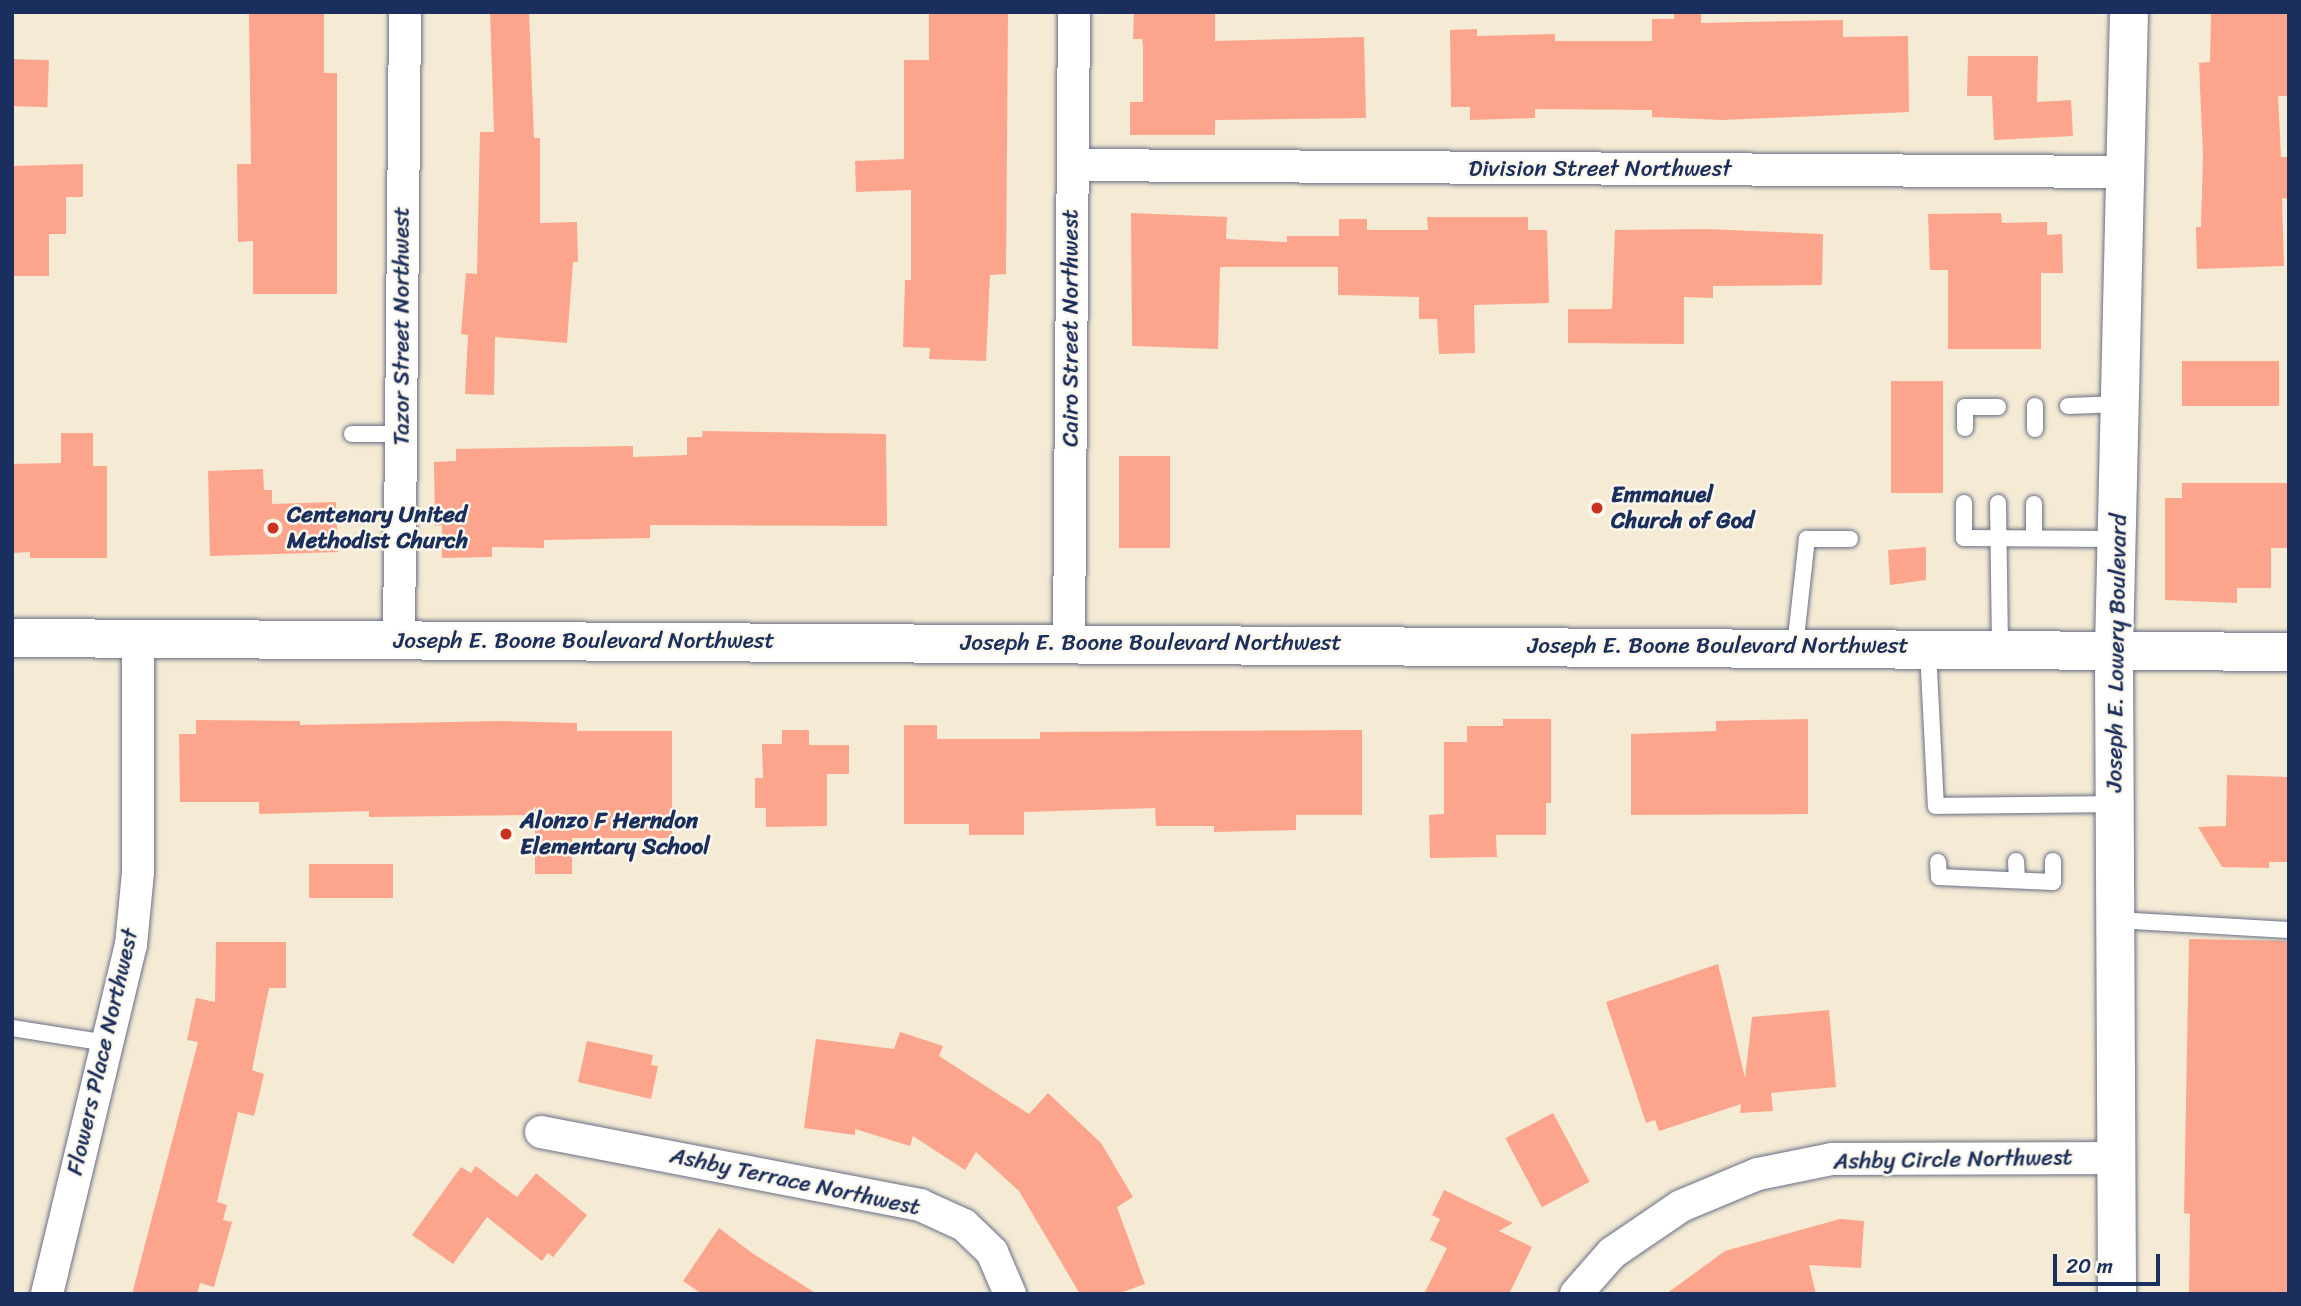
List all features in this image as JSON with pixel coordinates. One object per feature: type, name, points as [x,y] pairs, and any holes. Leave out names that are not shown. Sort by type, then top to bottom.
[{"type":"main road","name":"Joseph E. Lowery Boulevard","points":[[2117,1294],[2114,648],[2128,172],[2129,12]]},
{"type":"main road","name":"Joseph E. Boone Boulevard Northwest","points":[[12,638],[2114,648],[2289,652]]},
{"type":"street","name":"Tazor Street Northwest","points":[[400,640],[405,12]]},
{"type":"street","name":"Cairo Street Northwest","points":[[1069,643],[1074,12]]},
{"type":"street","name":"Division Street Northwest","points":[[1073,165],[2128,172]]},
{"type":"street","name":"Flowers Place Northwest","points":[[47,1294],[131,945],[138,872],[138,638]]},
{"type":"street","name":"Ashby Terrace Northwest","points":[[541,1132],[920,1205],[964,1225],[992,1252],[1010,1294]]},
{"type":"street","name":"Ashby Circle Northwest","points":[[1576,1294],[1612,1253],[1681,1206],[1758,1174],[1832,1159],[2118,1158]]},
{"type":"lane","points":[[2068,406],[2121,404]]},
{"type":"lane","points":[[2035,406],[2035,429]]},
{"type":"lane","points":[[1965,428],[1965,407],[1998,407]]},
{"type":"lane","points":[[352,434],[401,434]]},
{"type":"lane","points":[[1964,503],[1964,538],[2117,539]]},
{"type":"lane","points":[[1998,503],[2000,648]]},
{"type":"lane","points":[[2034,504],[2034,538]]},
{"type":"lane","points":[[1795,647],[1807,539],[1850,539]]},
{"type":"lane","points":[[1928,647],[1937,823]]},
{"type":"lane","points":[[1936,806],[1972,814],[2054,814],[2115,804]]},
{"type":"lane","points":[[2016,861],[2017,880]]},
{"type":"lane","points":[[1938,862],[1938,877],[1972,870],[2017,880],[2053,882],[2053,861]]},
{"type":"lane","points":[[2116,920],[2289,930]]},
{"type":"lane","points":[[12,1028],[107,1043]]},
{"type":"building","points":[[249,12],[324,12],[324,73],[337,73],[337,294],[253,294],[253,241],[238,242],[237,164],[251,164]]},
{"type":"building","points":[[490,12],[529,12],[534,138],[540,138],[540,223],[577,222],[578,262],[573,262],[567,343],[495,337],[494,395],[465,394],[468,335],[461,334],[466,273],[477,274],[480,132],[494,132]]},
{"type":"building","points":[[929,12],[1008,12],[1006,274],[990,275],[986,361],[929,359],[930,348],[903,347],[905,280],[911,280],[911,190],[856,192],[855,161],[904,159],[904,60],[929,60]]},
{"type":"building","points":[[1134,12],[1215,12],[1215,41],[1364,37],[1366,118],[1215,120],[1215,135],[1130,135],[1130,102],[1143,102],[1143,46],[1142,39],[1133,39]]},
{"type":"building","points":[[1674,12],[1701,12],[1701,23],[1843,20],[1843,37],[1908,36],[1909,112],[1723,120],[1652,117],[1652,110],[1535,109],[1535,118],[1470,120],[1470,107],[1451,107],[1450,30],[1477,29],[1477,36],[1555,34],[1555,41],[1652,41],[1652,19],[1674,19]]},
{"type":"building","points":[[2211,12],[2289,12],[2289,96],[2278,96],[2281,157],[2289,157],[2289,199],[2282,198],[2284,266],[2197,269],[2196,227],[2201,227],[2203,156],[2199,63],[2210,62]]},
{"type":"building","points":[[1968,56],[2038,56],[2037,102],[2071,100],[2073,136],[1994,140],[1992,96],[1967,96]]},
{"type":"building","points":[[12,59],[49,60],[47,107],[12,106]]},
{"type":"building","points":[[83,164],[83,197],[66,197],[66,234],[49,234],[49,276],[12,276],[12,166]]},
{"type":"building","points":[[1131,213],[1227,217],[1226,239],[1287,242],[1287,236],[1339,236],[1339,219],[1367,219],[1367,230],[1428,230],[1427,217],[1528,217],[1528,230],[1547,230],[1549,303],[1474,305],[1475,353],[1439,354],[1437,319],[1419,319],[1419,297],[1338,295],[1338,267],[1220,267],[1218,349],[1132,346]]},
{"type":"building","points":[[2001,213],[2002,223],[2047,222],[2047,235],[2062,234],[2063,273],[2041,273],[2041,349],[1948,349],[1948,270],[1930,270],[1928,214]]},
{"type":"building","points":[[1708,229],[1823,234],[1822,285],[1713,286],[1713,298],[1684,297],[1684,344],[1568,343],[1568,309],[1612,309],[1615,230]]},
{"type":"building","points":[[2182,361],[2279,361],[2279,406],[2182,406]]},
{"type":"building","points":[[1891,381],[1943,381],[1943,493],[1891,493]]},
{"type":"building","points":[[703,431],[886,434],[887,526],[650,525],[650,538],[544,540],[544,548],[492,547],[492,557],[442,558],[442,525],[435,526],[434,462],[456,461],[456,449],[633,446],[633,457],[687,455],[687,437],[702,437]]},
{"type":"building","points":[[61,433],[93,433],[93,466],[107,466],[107,558],[30,558],[30,552],[12,553],[12,464],[61,463]]},
{"type":"building","points":[[1119,456],[1170,456],[1170,548],[1119,548]]},
{"type":"building","name":"Centenary United Methodist Church","points":[[263,469],[264,490],[272,490],[272,504],[336,502],[338,552],[210,556],[208,471]]},
{"type":"building","points":[[2182,483],[2289,483],[2289,548],[2271,548],[2271,588],[2237,588],[2237,603],[2165,600],[2165,498],[2182,498]]},
{"type":"building","points":[[1926,547],[1926,580],[1890,585],[1888,550]]},
{"type":"building","points":[[1503,719],[1551,719],[1551,803],[1546,803],[1546,835],[1496,835],[1497,857],[1430,858],[1429,815],[1444,814],[1444,742],[1467,742],[1467,726],[1503,726]]},
{"type":"building","points":[[1808,719],[1808,814],[1631,815],[1631,734],[1716,731],[1716,721]]},
{"type":"building","points":[[196,720],[300,721],[300,725],[502,721],[577,723],[577,731],[672,731],[672,838],[572,838],[572,874],[535,874],[535,815],[369,817],[369,811],[259,814],[259,802],[180,802],[179,734],[196,734]]},
{"type":"building","points":[[904,725],[937,725],[937,739],[1040,739],[1040,732],[1362,730],[1362,815],[1296,815],[1296,830],[1214,832],[1214,826],[1156,826],[1155,808],[1024,812],[1024,835],[969,835],[969,824],[904,824]]},
{"type":"building","points":[[782,730],[809,730],[809,745],[849,745],[849,774],[827,774],[827,826],[766,827],[766,808],[755,808],[755,778],[763,778],[762,744],[782,744]]},
{"type":"building","points":[[2227,775],[2289,777],[2289,862],[2269,862],[2269,868],[2222,867],[2198,827],[2226,826]]},
{"type":"building","points":[[309,864],[393,864],[393,898],[309,898]]},
{"type":"building","points":[[2189,939],[2289,941],[2289,1294],[2189,1294],[2190,1214],[2184,1213]]},
{"type":"building","points":[[216,942],[286,942],[286,988],[269,988],[252,1070],[264,1074],[254,1116],[238,1112],[217,1202],[227,1205],[223,1220],[232,1222],[214,1287],[200,1283],[197,1294],[132,1294],[198,1042],[187,1040],[196,998],[215,1002]]},
{"type":"building","points":[[1718,964],[1745,1078],[1752,1017],[1829,1010],[1836,1087],[1771,1093],[1773,1111],[1740,1113],[1741,1104],[1659,1131],[1655,1120],[1646,1123],[1606,1002]]},
{"type":"building","points":[[900,1032],[943,1046],[939,1056],[1029,1114],[1048,1093],[1101,1143],[1133,1197],[1117,1207],[1145,1284],[1117,1294],[1080,1294],[1019,1191],[976,1152],[965,1170],[913,1136],[910,1146],[855,1129],[855,1135],[804,1128],[816,1039],[894,1049]]},
{"type":"building","points":[[587,1041],[653,1055],[651,1065],[658,1066],[651,1099],[578,1082]]},
{"type":"building","points":[[1553,1113],[1590,1182],[1542,1207],[1505,1138]]},
{"type":"building","points":[[476,1166],[517,1197],[536,1173],[587,1215],[553,1257],[548,1253],[542,1261],[487,1217],[453,1264],[412,1235],[461,1167],[471,1173]]},
{"type":"building","points":[[1444,1190],[1513,1223],[1499,1231],[1532,1247],[1509,1294],[1424,1294],[1447,1248],[1430,1240],[1440,1219],[1432,1215]]},
{"type":"building","points":[[1840,1219],[1864,1221],[1861,1268],[1809,1265],[1816,1294],[1666,1294],[1725,1251]]},
{"type":"building","points":[[719,1228],[752,1253],[817,1294],[702,1294],[683,1281]]},
{"type":"place","name":"Emmanuel Church of God","points":[[1597,508]]},
{"type":"place","name":"Centenary United Methodist Church","points":[[273,528]]},
{"type":"place","name":"Alonzo F Herndon Elementary School","points":[[506,834]]}]
